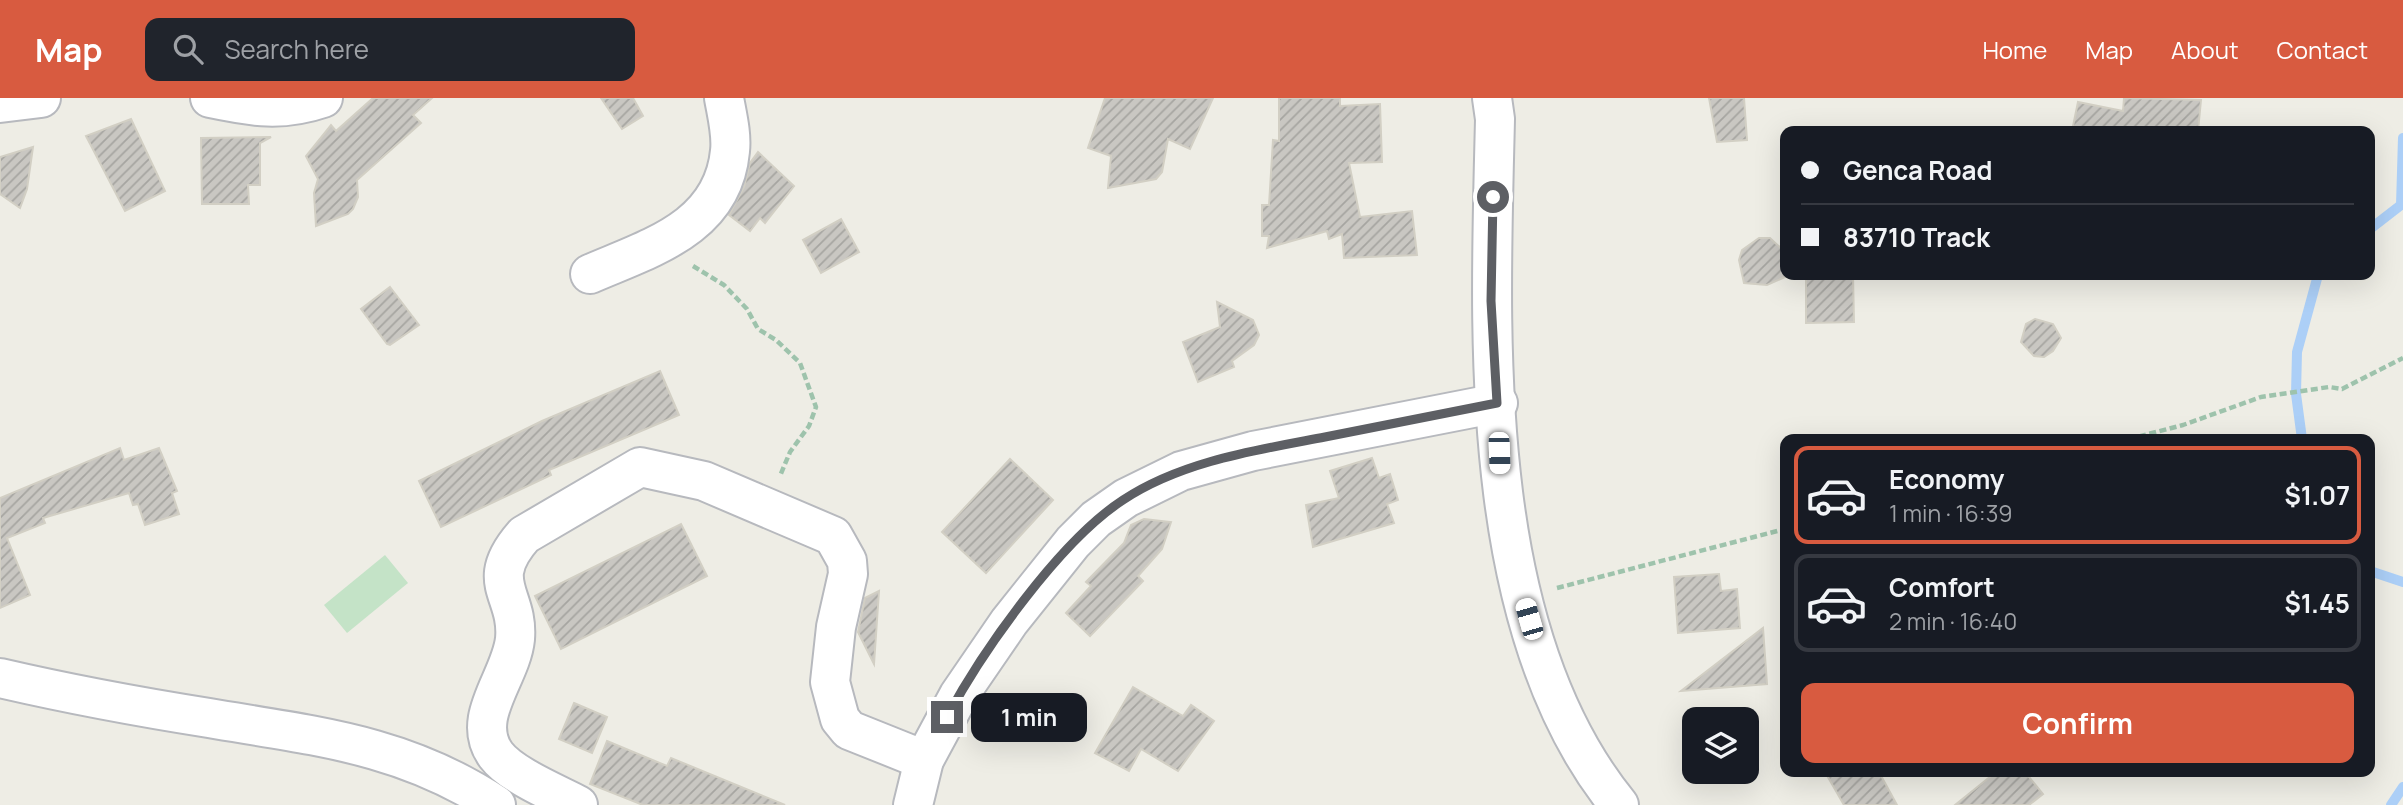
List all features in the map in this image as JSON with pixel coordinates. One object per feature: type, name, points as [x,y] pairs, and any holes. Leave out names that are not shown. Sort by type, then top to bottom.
[{"type":"street","points":[[0,103],[41,98]]},
{"type":"street","points":[[210,98],[247,106],[284,109],[323,98]]},
{"type":"street","points":[[590,274],[694,225],[726,175],[731,149],[724,98]]},
{"type":"street","points":[[1492,98],[1495,119],[1491,301],[1500,478],[1514,566],[1542,661],[1568,728],[1619,805]]},
{"type":"street","points":[[913,805],[924,760],[959,695],[1009,622],[1073,542],[1096,519],[1126,498],[1181,471],[1253,451],[1497,403]]},
{"type":"street","points":[[578,805],[508,767],[496,756],[488,737],[486,722],[515,637],[504,583],[504,567],[509,551],[524,535],[640,467],[704,481],[833,536],[847,561],[848,574],[835,627],[830,681],[840,719],[849,730],[924,760]]},
{"type":"street","points":[[0,678],[99,700],[363,744],[429,766],[496,805]]},
{"type":"path","points":[[675,236],[690,265],[724,285],[747,309],[758,329],[776,340],[800,363],[816,407],[809,426],[790,452],[766,506]]},
{"type":"path","points":[[2148,434],[2183,425],[2261,397],[2306,389],[2343,389],[2403,358]]},
{"type":"path","points":[[1523,598],[1780,530]]},
{"type":"green space","points":[[385,555],[408,583],[347,633],[324,605]]},
{"type":"building","points":[[373,98],[432,98],[413,115],[421,123],[357,180],[358,197],[353,209],[348,214],[316,226],[314,193],[318,179],[306,156],[331,125],[336,131]]},
{"type":"building","points":[[601,98],[633,98],[643,116],[622,129]]},
{"type":"building","points":[[1105,98],[1213,98],[1190,149],[1168,139],[1162,172],[1156,179],[1108,188],[1111,156],[1088,148]]},
{"type":"building","points":[[1279,98],[1340,98],[1340,106],[1380,104],[1382,162],[1349,163],[1360,217],[1412,211],[1417,255],[1344,258],[1342,234],[1329,239],[1327,231],[1267,248],[1269,236],[1262,236],[1262,205],[1269,205],[1273,140],[1279,141]]},
{"type":"building","points":[[1709,98],[1744,98],[1747,140],[1717,142]]},
{"type":"building","points":[[2124,98],[2201,100],[2198,126],[2073,126],[2078,102],[2123,111]]},
{"type":"building","points":[[131,119],[165,191],[125,211],[86,136]]},
{"type":"building","points":[[271,137],[260,143],[260,185],[248,185],[249,204],[202,204],[201,138]]},
{"type":"building","points":[[33,147],[27,189],[20,208],[0,194],[0,157]]},
{"type":"building","points":[[758,152],[794,186],[765,223],[760,218],[750,231],[729,215],[744,187],[750,163]]},
{"type":"building","points":[[841,219],[859,252],[821,273],[803,240]]},
{"type":"building","points":[[1759,238],[1770,238],[1780,247],[1780,279],[1767,285],[1744,283],[1739,260],[1742,250]]},
{"type":"building","points":[[1806,280],[1853,280],[1854,322],[1806,323]]},
{"type":"building","points":[[390,287],[419,325],[390,345],[361,309]]},
{"type":"building","points":[[1217,302],[1253,320],[1259,335],[1254,345],[1232,361],[1234,367],[1198,382],[1183,342],[1220,327]]},
{"type":"building","points":[[2035,319],[2053,324],[2061,338],[2053,351],[2044,357],[2034,356],[2021,342],[2026,324]]},
{"type":"building","points":[[660,371],[679,415],[549,470],[551,475],[441,527],[419,481],[542,421]]},
{"type":"building","points":[[120,448],[124,460],[159,448],[177,491],[172,493],[179,514],[145,525],[138,504],[133,505],[129,493],[43,518],[45,523],[7,538],[30,595],[0,608],[0,498]]},
{"type":"building","points":[[1372,458],[1379,478],[1390,474],[1398,500],[1387,504],[1394,523],[1313,547],[1306,505],[1339,498],[1330,471]]},
{"type":"building","points":[[1010,459],[1053,500],[986,573],[942,532]]},
{"type":"building","points":[[1144,519],[1171,522],[1162,549],[1138,576],[1143,581],[1090,636],[1066,613],[1091,586],[1086,582],[1124,543],[1131,525]]},
{"type":"building","points":[[681,524],[707,576],[561,649],[535,596]]},
{"type":"building","points":[[1719,574],[1721,591],[1737,589],[1740,628],[1678,633],[1674,577]]},
{"type":"building","points":[[879,591],[874,664],[858,632],[865,598]]},
{"type":"building","points":[[1763,628],[1767,684],[1681,691]]},
{"type":"building","points":[[1133,687],[1183,716],[1191,705],[1214,721],[1178,771],[1141,749],[1129,771],[1095,753]]},
{"type":"building","points":[[574,703],[607,717],[592,753],[559,739]]},
{"type":"building","points":[[607,741],[667,766],[671,758],[785,805],[643,805],[590,784]]},
{"type":"building","points":[[1828,777],[1882,777],[1897,805],[1844,805]]},
{"type":"building","points":[[1990,777],[2029,777],[2043,794],[2029,805],[1955,805]]},
{"type":"waterway","points":[[2375,225],[2401,205],[2403,138]]},
{"type":"waterway","points":[[2301,434],[2296,394],[2297,352],[2317,280]]},
{"type":"waterway","points":[[2375,573],[2403,582]]},
{"type":"waterway","points":[[2391,805],[2403,787]]},
{"type":"route","points":[[947,717],[1009,622],[1073,542],[1096,519],[1126,498],[1181,471],[1253,451],[1497,403],[1491,301],[1493,197]]}]
